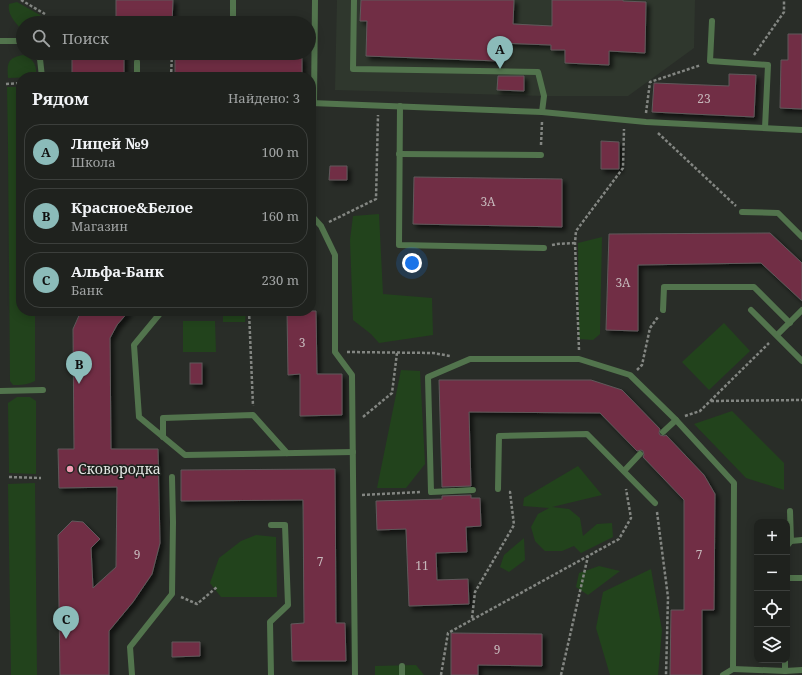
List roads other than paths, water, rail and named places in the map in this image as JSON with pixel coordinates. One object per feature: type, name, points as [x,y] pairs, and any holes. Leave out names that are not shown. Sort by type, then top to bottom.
[{"type":"lane","points":[[233,0],[233,16]]},
{"type":"lane","points":[[313,16],[315,0]]},
{"type":"lane","points":[[354,0],[353,69],[538,72],[544,96],[542,112]]},
{"type":"lane","points":[[712,21],[710,61],[768,65],[765,128]]},
{"type":"lane","points":[[0,41],[16,40]]},
{"type":"lane","points":[[40,60],[41,72]]},
{"type":"lane","points":[[312,60],[312,72]]},
{"type":"lane","points":[[137,62],[138,72]]},
{"type":"lane","points":[[316,103],[542,112],[646,122],[802,130]]},
{"type":"lane","points":[[400,106],[399,245],[544,248]]},
{"type":"lane","points":[[399,154],[541,155]]},
{"type":"lane","points":[[742,212],[778,213],[802,237]]},
{"type":"lane","points":[[316,220],[321,226],[335,255],[335,352],[352,375],[355,675]]},
{"type":"lane","points":[[663,310],[664,287],[754,287],[790,323]]},
{"type":"lane","points":[[751,310],[802,362]]},
{"type":"lane","points":[[777,336],[802,310]]},
{"type":"lane","points":[[158,316],[134,345],[139,417],[185,455],[353,452]]},
{"type":"lane","points":[[473,490],[431,492],[428,377],[470,359],[579,358],[630,375],[676,420],[734,483],[733,669]]},
{"type":"lane","points":[[0,391],[42,390]]},
{"type":"lane","points":[[162,437],[163,418],[253,415],[287,453]]},
{"type":"lane","points":[[663,432],[676,420]]},
{"type":"lane","points":[[498,489],[499,436],[587,434],[655,503]]},
{"type":"lane","points":[[624,471],[640,454]]},
{"type":"lane","points":[[132,675],[130,646],[172,594],[172,477]]},
{"type":"lane","points":[[790,512],[790,519]]},
{"type":"lane","points":[[271,525],[285,525],[288,605],[270,622],[271,675]]},
{"type":"lane","points":[[790,544],[802,540]]},
{"type":"lane","points":[[790,578],[802,578]]},
{"type":"lane","points":[[785,663],[785,670]]},
{"type":"lane","points":[[402,666],[402,675]]},
{"type":"lane","points":[[723,675],[733,669],[799,671]]},
{"type":"place","name":"Лицей №9","points":[[500,69]]},
{"type":"place","name":"Красное&Белое","points":[[79,384]]},
{"type":"place","name":"Сковородка","points":[[70,469]]},
{"type":"place","name":"Альфа-Банк","points":[[66,639]]}]
